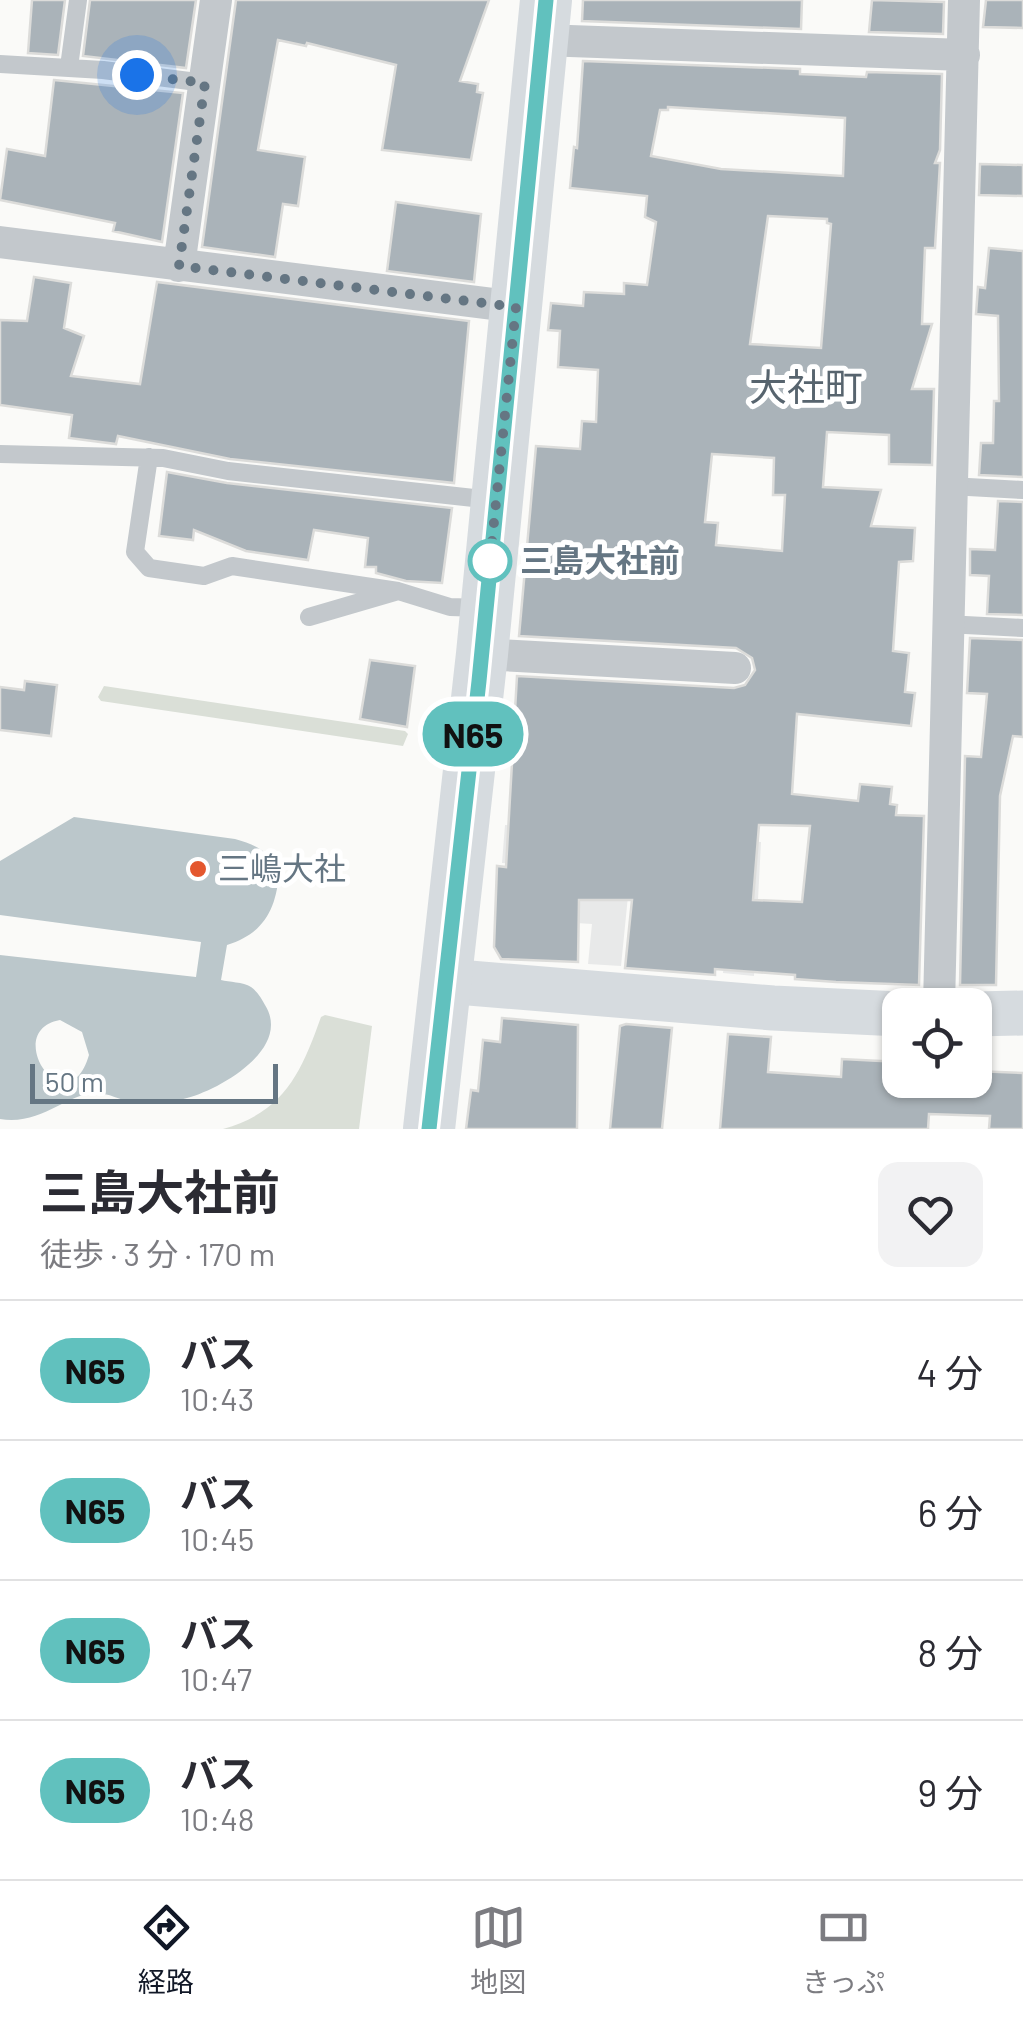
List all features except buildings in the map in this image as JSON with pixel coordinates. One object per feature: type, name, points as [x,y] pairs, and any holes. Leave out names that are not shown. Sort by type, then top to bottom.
[{"type":"main road","points":[[429,1129],[544,20]]},
{"type":"street","points":[[179,266],[216,0]]},
{"type":"street","points":[[940,988],[964,0]]},
{"type":"street","points":[[544,20],[964,55]]},
{"type":"street","points":[[0,242],[516,307]]},
{"type":"street","points":[[483,631],[735,668]]},
{"type":"street","points":[[445,980],[773,1008],[882,1013]]},
{"type":"street","points":[[992,1014],[1023,1013]]},
{"type":"lane","points":[[69,67],[78,0]]},
{"type":"lane","points":[[0,64],[69,67],[205,83]]},
{"type":"lane","points":[[0,454],[149,458],[497,500]]},
{"type":"lane","points":[[149,458],[135,552],[148,568],[204,576],[232,566],[398,590],[450,607],[483,631]]},
{"type":"lane","points":[[950,486],[1023,490]]},
{"type":"lane","points":[[308,617],[398,590]]},
{"type":"lane","points":[[946,624],[1023,628]]},
{"type":"shaded area","points":[[104,686],[408,734],[403,746],[101,701],[98,697]]},
{"type":"shaded area","points":[[74,817],[235,839],[261,850],[279,871],[275,897],[259,927],[227,945],[221,980],[251,987],[264,1003],[271,1021],[261,1051],[234,1076],[187,1098],[140,1104],[105,1094],[85,1094],[28,1118],[0,1119],[0,955],[196,977],[201,942],[0,915],[0,861]],"holes":[[[60,1020],[82,1032],[89,1055],[79,1075],[67,1082],[54,1079],[37,1055],[36,1041],[43,1028]]]},
{"type":"shaded area","points":[[505,825],[761,842],[754,976],[723,973],[728,892],[628,896],[621,966],[588,964],[592,924],[576,923],[559,866],[502,863]]},
{"type":"shaded area","points":[[325,1015],[372,1026],[359,1129],[223,1129],[244,1122],[276,1101],[297,1073]]},
{"type":"bus line","name":"N65","points":[[429,1129],[479,681],[546,0]]},
{"type":"place","name":"三島大社前","points":[[490,561]]},
{"type":"place","name":"三嶋大社","points":[[198,869]]},
{"type":"district","name":"大社町","points":[[806,388]]},
{"type":"route","points":[[137,75],[205,83],[179,266],[516,307],[490,561]]}]
